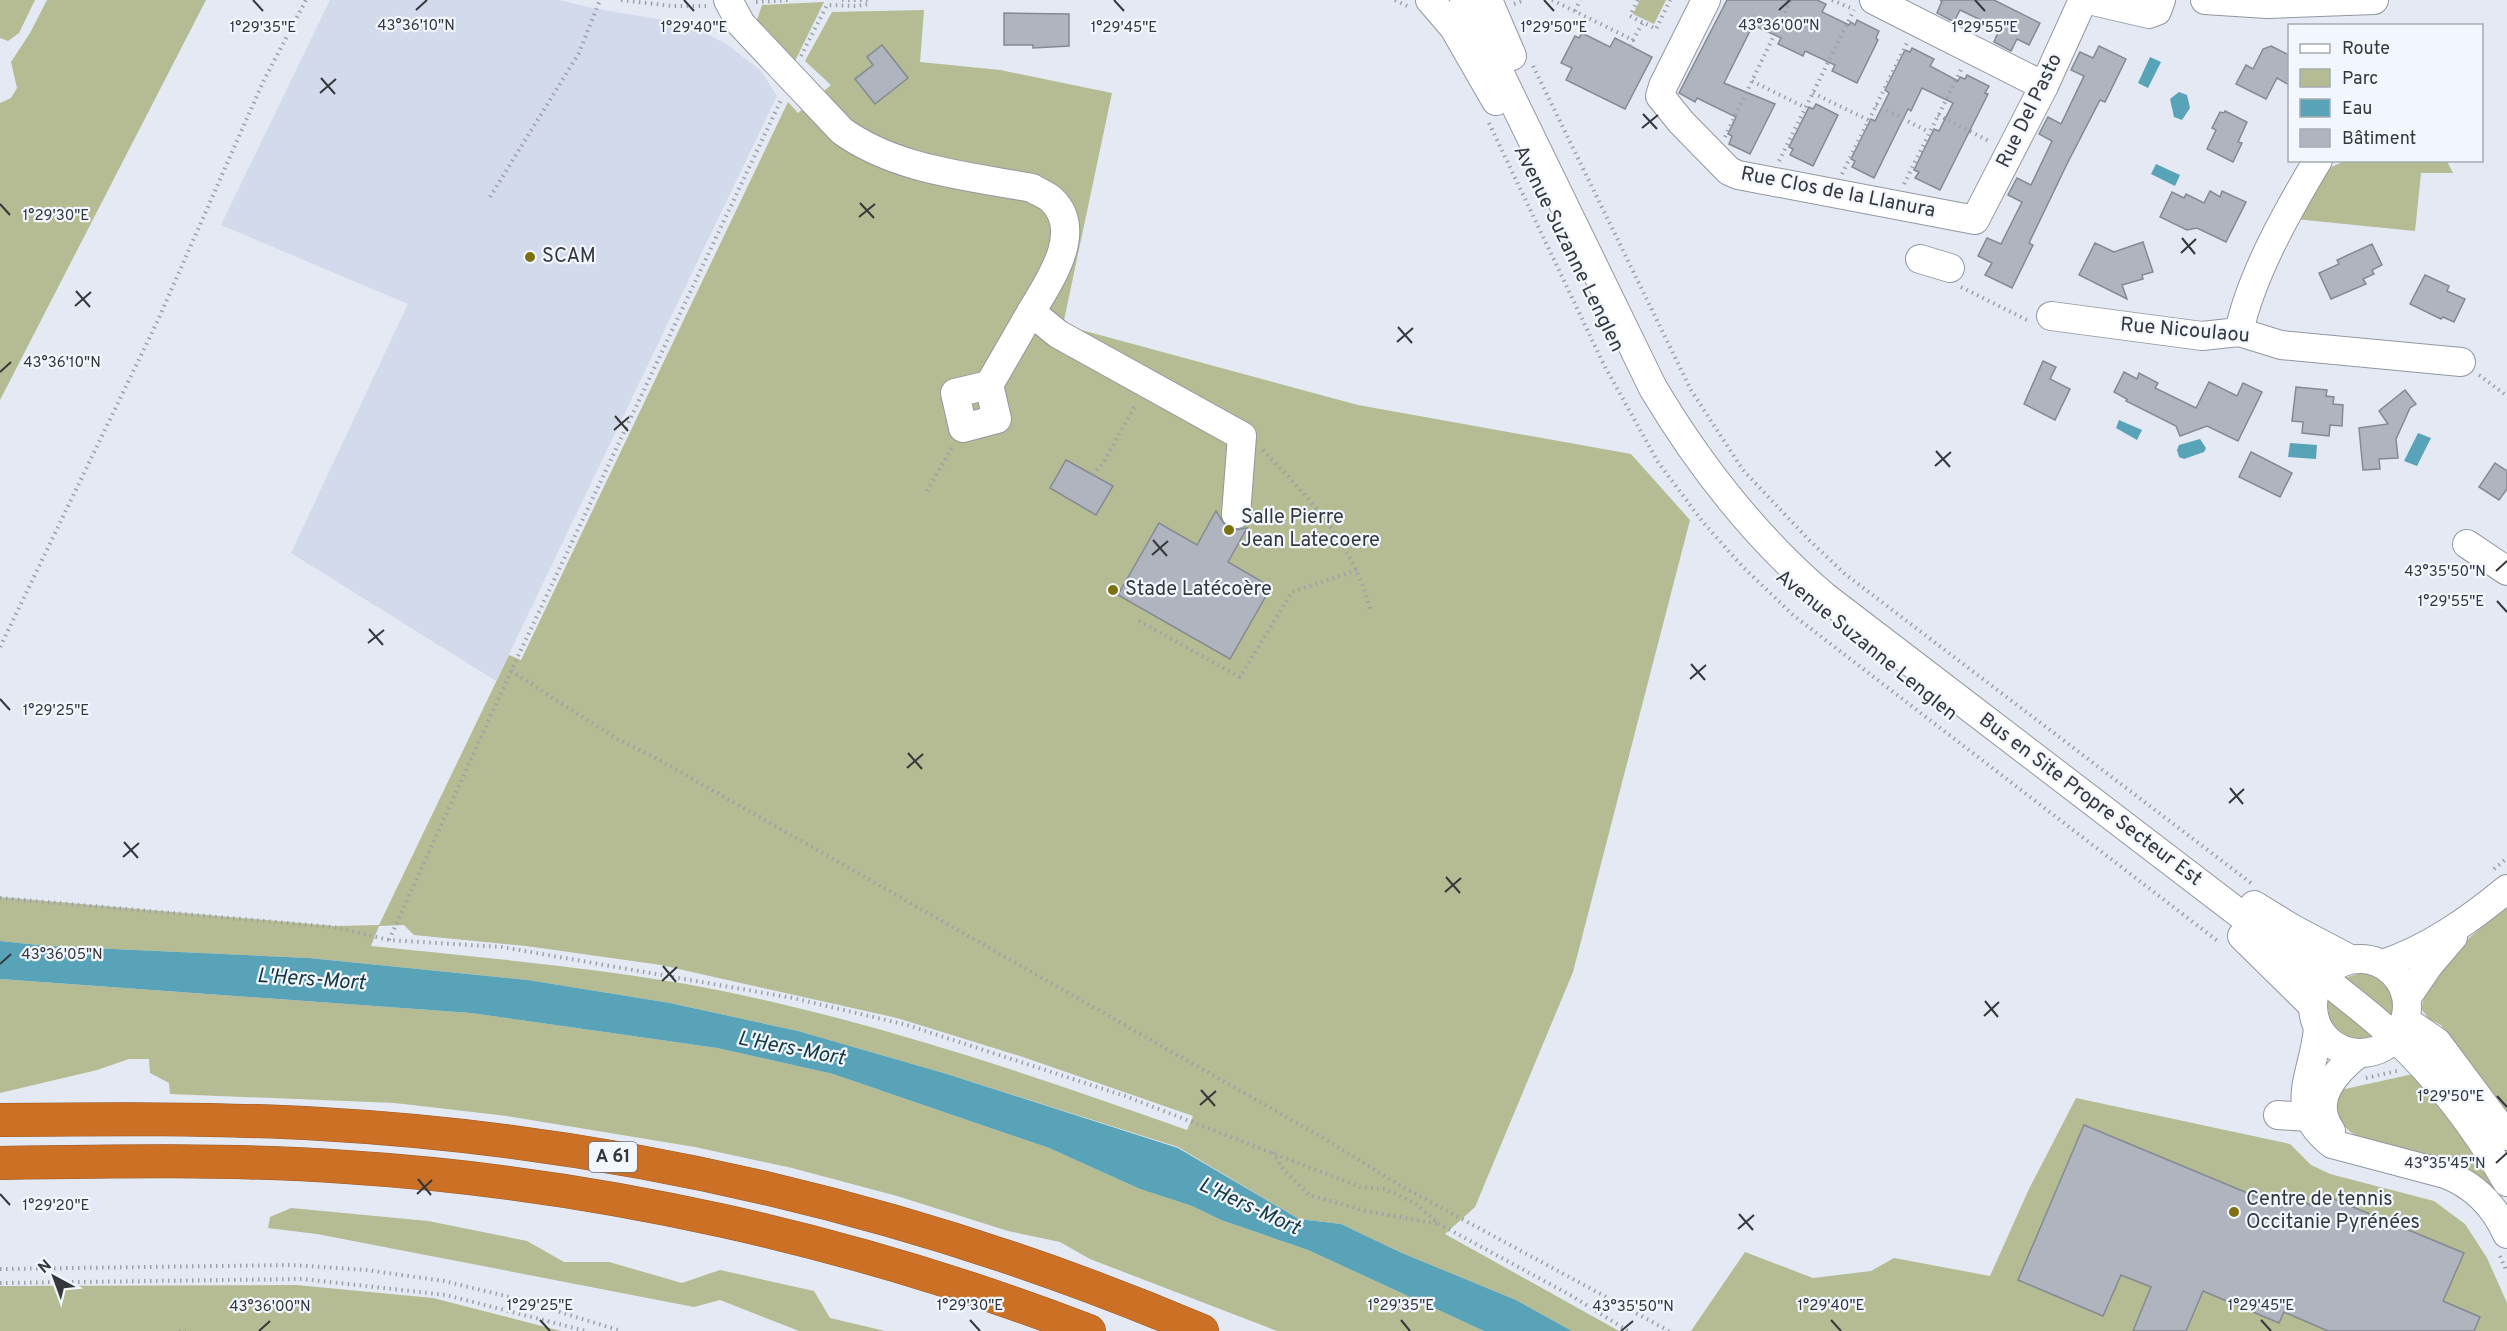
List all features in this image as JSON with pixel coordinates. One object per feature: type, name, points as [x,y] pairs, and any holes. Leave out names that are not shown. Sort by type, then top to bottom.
[{"type":"highway","name":"A 61","points":[[0,1120],[214,1119],[323,1124],[446,1134],[631,1160],[769,1187],[944,1236],[1035,1267],[1202,1331]]},
{"type":"highway","name":"A 61","points":[[0,1163],[249,1163],[347,1167],[548,1190],[653,1207],[844,1250],[944,1280],[1089,1331]]},
{"type":"street","name":"Avenue Suzanne Lenglen","points":[[1430,0],[1454,28],[1497,102],[1639,397],[1673,451],[1730,526],[1801,599],[2244,938],[2315,1017],[2335,1046],[2362,1066]]},
{"type":"street","name":"Bus en Site Propre Secteur Est","points":[[1464,0],[1653,388],[1686,442],[1730,502],[1763,539],[1824,596],[2322,977],[2402,1018],[2444,1090],[2489,1151],[2507,1182]]},
{"type":"street","name":"Avenue Suzanne Lenglen","points":[[1488,0],[1522,81],[1665,378],[1697,432],[1767,521],[1833,584],[2266,914],[2350,959]]},
{"type":"street","name":"Rue Clos de la Llanura","points":[[1706,0],[1660,96],[1665,105],[1729,171],[1738,175],[1975,220]]},
{"type":"street","name":"Rue Del Pasto","points":[[1975,220],[2044,86],[2083,0]]},
{"type":"street","points":[[2089,0],[2149,14],[2157,11],[2161,0]]},
{"type":"street","points":[[2205,0],[2267,4],[2375,0]]},
{"type":"street","points":[[2366,24],[2368,11],[2375,0]]},
{"type":"street","points":[[728,2],[741,24],[842,131],[868,148],[884,155],[949,172],[1032,188],[1053,201],[1060,213],[1065,229],[1063,252],[989,385],[997,419],[963,428]]},
{"type":"street","points":[[1864,5],[2044,86]]},
{"type":"street","points":[[2239,332],[2244,308],[2293,202],[2317,162]]},
{"type":"street","points":[[1920,259],[1953,274]]},
{"type":"street","points":[[1031,312],[1058,334],[1242,436],[1236,514]]},
{"type":"street","name":"Rue Nicoulaou","points":[[2051,316],[2202,336],[2239,332],[2281,345],[2461,362]]},
{"type":"street","points":[[2467,544],[2505,564]]},
{"type":"street","points":[[2383,964],[2433,949],[2507,889]]},
{"type":"street","points":[[2352,1150],[2329,1129],[2322,1105],[2325,1091],[2338,1070],[2362,1066],[2385,1046],[2402,1018],[2433,949]]},
{"type":"street","points":[[2402,1018],[2398,978],[2383,964],[2362,958],[2350,959],[2330,969],[2322,977],[2315,990],[2314,1058],[2304,1092],[2308,1116],[2319,1134],[2332,1144],[2445,1174],[2462,1181],[2479,1193],[2493,1210],[2507,1234]]},
{"type":"street","points":[[2402,1018],[2432,1035],[2507,1136]]},
{"type":"street","points":[[2278,1115],[2308,1116]]},
{"type":"path","points":[[0,647],[158,320],[263,82],[306,0]]},
{"type":"path","points":[[490,197],[579,53],[600,0]]},
{"type":"path","points":[[621,0],[672,6],[789,0]]},
{"type":"path","points":[[842,0],[869,2]]},
{"type":"path","points":[[1552,0],[1633,40]]},
{"type":"path","points":[[1575,11],[1580,0]]},
{"type":"path","points":[[1638,0],[1630,16],[1656,29],[1670,0]]},
{"type":"path","points":[[1713,155],[1720,148],[1791,0]]},
{"type":"path","points":[[389,940],[511,671],[769,128],[791,75],[827,5],[857,6],[869,2]]},
{"type":"path","points":[[1770,181],[1813,93],[1864,5]]},
{"type":"path","points":[[1630,46],[1642,22]]},
{"type":"path","points":[[1832,193],[1909,38]]},
{"type":"path","points":[[1529,55],[1663,337],[1691,390],[1743,470],[1809,540],[1845,574],[2257,887]]},
{"type":"path","points":[[1893,205],[1964,64]]},
{"type":"path","points":[[1752,81],[1806,108]]},
{"type":"path","points":[[1813,93],[1868,120]]},
{"type":"path","points":[[1876,105],[1929,132]]},
{"type":"path","points":[[1938,115],[1999,146]]},
{"type":"path","points":[[1953,274],[1962,289],[2026,320],[2047,322],[2051,316]]},
{"type":"path","points":[[2461,362],[2507,396]]},
{"type":"path","points":[[1093,475],[1103,463],[1135,407],[1145,381]]},
{"type":"path","points":[[927,491],[963,428]]},
{"type":"path","points":[[1242,436],[1263,450],[1301,489],[1347,550],[1357,570],[1370,609]]},
{"type":"path","points":[[1139,621],[1240,677],[1292,592],[1357,570]]},
{"type":"path","points":[[511,671],[617,739],[654,757],[939,918],[1323,1138],[1425,1200],[1669,1331]]},
{"type":"path","points":[[0,898],[333,927],[389,940],[502,947],[683,977],[906,1025],[1125,1096],[1360,1187],[1385,1189],[1416,1204],[1439,1224],[1572,1296],[1628,1331]]},
{"type":"path","points":[[2362,1066],[2399,1070]]},
{"type":"path","points":[[1273,1152],[1282,1168],[1309,1195],[1366,1211],[1439,1224]]},
{"type":"path","points":[[1416,1204],[1425,1200]]},
{"type":"path","points":[[0,1269],[292,1265],[366,1270],[444,1281],[518,1299],[621,1331]]},
{"type":"path","points":[[0,1283],[303,1279],[447,1295],[586,1331]]},
{"type":"path","points":[[179,1331],[186,1331]]},
{"type":"shaded area","points":[[330,0],[559,0],[597,9],[688,24],[728,45],[761,71],[777,96],[496,681],[291,553],[408,304],[221,225]]},
{"type":"green space","points":[[0,0],[35,0],[19,33],[8,41],[0,38]]},
{"type":"green space","points":[[47,0],[206,0],[0,400],[0,103],[11,98],[17,88],[11,62],[30,33]]},
{"type":"green space","points":[[1640,0],[1666,0],[1654,24],[1633,14]]},
{"type":"green space","points":[[824,2],[794,63],[756,23],[762,5]]},
{"type":"green space","name":"Stade Latécoère","points":[[924,10],[920,62],[1000,70],[1112,93],[1063,325],[1358,405],[1631,454],[1690,520],[1573,972],[1475,1207],[1445,1234],[1619,1331],[1572,1331],[1516,1300],[1402,1253],[1341,1224],[1299,1219],[1178,1147],[947,1074],[798,1031],[670,1003],[528,980],[309,958],[48,946],[0,941],[0,897],[334,926],[379,925],[509,655],[521,660],[788,102],[798,113],[831,85],[805,61],[832,12]],"holes":[[[404,925],[414,935],[526,946],[661,965],[897,1018],[1023,1057],[1193,1116],[1187,1130],[939,1047],[750,997],[608,972],[371,946],[379,926]]]},
{"type":"green space","points":[[2343,162],[2448,162],[2453,173],[2421,173],[2415,231],[2295,219],[2329,168]]},
{"type":"green space","points":[[2507,907],[2507,1114],[2441,1025],[2429,1019],[2422,1010],[2425,995],[2442,966],[2467,940]]},
{"type":"green space","points":[[2361,973],[2376,978],[2388,989],[2393,1003],[2390,1019],[2341,979]]},
{"type":"green space","points":[[0,979],[471,1013],[717,1048],[833,1074],[1049,1148],[1140,1189],[1308,1250],[1484,1331],[1277,1331],[1090,1259],[1060,1242],[1008,1231],[897,1196],[792,1168],[695,1147],[507,1116],[395,1103],[170,1094],[169,1083],[150,1073],[149,1059],[129,1059],[97,1070],[0,1093]]},
{"type":"green space","points":[[2329,995],[2377,1035],[2355,1039],[2339,1033],[2329,1018]]},
{"type":"green space","points":[[2413,1074],[2456,1125],[2504,1204],[2470,1169],[2448,1160],[2378,1146],[2349,1131],[2337,1118],[2336,1091]]},
{"type":"green space","name":"Centre de tennis Occitanie Pyrénées","points":[[2076,1098],[2290,1144],[2311,1165],[2330,1174],[2434,1201],[2465,1224],[2487,1258],[2507,1303],[2507,1331],[1691,1331],[1745,1252],[1813,1278],[1871,1271],[1894,1258],[1990,1276],[2029,1189]]},
{"type":"green space","points":[[291,1208],[428,1221],[527,1241],[564,1262],[609,1262],[682,1283],[720,1270],[814,1291],[830,1318],[885,1331],[799,1331],[720,1300],[694,1307],[317,1234],[268,1228],[270,1217]]},
{"type":"green space","points":[[296,1285],[433,1298],[561,1331],[0,1331],[0,1286]]},
{"type":"water","points":[[2150,57],[2161,62],[2148,88],[2138,83]]},
{"type":"water","points":[[2179,92],[2187,95],[2190,108],[2182,120],[2174,117],[2170,99]]},
{"type":"water","points":[[2156,164],[2180,175],[2175,186],[2151,174]]},
{"type":"water","points":[[2119,420],[2142,430],[2137,440],[2116,428]]},
{"type":"water","points":[[2418,433],[2431,438],[2417,466],[2404,461]]},
{"type":"water","points":[[2200,439],[2206,448],[2204,452],[2184,459],[2179,457],[2177,450],[2179,445]]},
{"type":"water","points":[[2290,443],[2317,445],[2316,459],[2288,457]]},
{"type":"water","name":"L'Hers-Mort","points":[[0,941],[48,946],[309,958],[528,980],[670,1003],[798,1031],[947,1074],[1178,1148],[1299,1219],[1341,1224],[1402,1253],[1516,1300],[1572,1331],[1484,1331],[1308,1250],[1140,1189],[1049,1148],[833,1074],[717,1048],[471,1013],[0,979]]},
{"type":"building","points":[[1727,0],[1817,0],[1826,4],[1822,12],[1849,25],[1851,22],[1855,25],[1857,20],[1879,31],[1876,38],[1878,40],[1857,83],[1832,71],[1835,65],[1805,51],[1803,56],[1778,44],[1781,38],[1753,25],[1724,83],[1775,104],[1750,154],[1729,144],[1732,136],[1728,134],[1736,117],[1697,98],[1695,102],[1679,93]]},
{"type":"building","points":[[1940,0],[1994,0],[2040,23],[2029,45],[2017,39],[2011,51],[1994,42],[1999,30],[1987,23],[1960,10],[1954,22],[1937,13],[1942,1]]},
{"type":"building","points":[[1004,13],[1069,14],[1069,46],[1033,48],[1033,45],[1004,45]]},
{"type":"building","points":[[1582,33],[1610,47],[1615,38],[1652,57],[1625,109],[1566,80],[1572,68],[1561,63],[1575,36],[1579,38]]},
{"type":"building","points":[[882,45],[908,78],[875,104],[855,79],[873,65],[867,57]]},
{"type":"building","points":[[2099,46],[2126,59],[2105,102],[2100,100],[2067,164],[2029,243],[2033,245],[2012,288],[1985,275],[1992,263],[1978,256],[1987,238],[2001,244],[2022,202],[2008,195],[2017,178],[2031,185],[2052,141],[2039,134],[2048,117],[2061,124],[2084,76],[2071,70],[2080,52],[2093,58]]},
{"type":"building","points":[[2271,46],[2288,54],[2288,84],[2277,78],[2266,99],[2236,84],[2246,65],[2253,69],[2263,49]]},
{"type":"building","points":[[1912,48],[1934,59],[1930,66],[1958,81],[1960,77],[1965,79],[1967,75],[1989,86],[1985,93],[1988,94],[1940,190],[1915,178],[1919,172],[1914,170],[1934,129],[1939,131],[1953,103],[1922,88],[1911,111],[1908,109],[1874,178],[1852,167],[1855,161],[1851,159],[1871,119],[1875,121],[1889,93],[1885,90],[1905,50],[1910,52]]},
{"type":"building","points":[[1816,104],[1838,115],[1813,166],[1790,155],[1793,149],[1789,147],[1809,107],[1813,109]]},
{"type":"building","points":[[2225,111],[2247,122],[2238,142],[2242,143],[2233,162],[2207,149],[2216,130],[2212,128],[2220,112]]},
{"type":"building","points":[[2210,191],[2220,197],[2222,191],[2246,202],[2226,242],[2197,228],[2187,230],[2160,217],[2172,192],[2184,198],[2186,194],[2204,203]]},
{"type":"building","points":[[2143,242],[2153,272],[2142,275],[2143,279],[2122,285],[2127,299],[2079,275],[2095,243],[2114,252]]},
{"type":"building","points":[[2372,244],[2382,265],[2372,270],[2374,274],[2363,279],[2366,284],[2331,299],[2319,273],[2339,264],[2337,260]]},
{"type":"building","points":[[2425,275],[2449,286],[2447,291],[2465,299],[2454,322],[2443,317],[2441,319],[2410,304]]},
{"type":"building","points":[[2043,361],[2056,367],[2050,379],[2070,389],[2055,420],[2024,404]]},
{"type":"building","points":[[2124,372],[2137,379],[2139,373],[2158,383],[2155,388],[2196,408],[2209,382],[2237,396],[2243,383],[2262,392],[2238,441],[2207,426],[2180,436],[2176,426],[2126,401],[2127,399],[2114,392]]},
{"type":"building","points":[[2296,387],[2327,390],[2326,396],[2334,397],[2333,404],[2343,405],[2342,426],[2330,425],[2329,436],[2302,433],[2303,422],[2292,421]]},
{"type":"building","points":[[2405,390],[2416,404],[2410,408],[2396,439],[2398,458],[2379,459],[2380,469],[2363,470],[2359,428],[2388,424],[2379,411]]},
{"type":"building","points":[[2251,452],[2292,473],[2280,497],[2239,477]]},
{"type":"building","points":[[1066,460],[1113,486],[1096,515],[1050,488]]},
{"type":"building","points":[[2495,463],[2507,471],[2507,489],[2499,500],[2479,487]]},
{"type":"building","points":[[1216,511],[1227,528],[1235,530],[1247,528],[1228,562],[1271,587],[1230,659],[1118,595],[1159,523],[1197,545]]},
{"type":"building","name":"Centre de tennis Occitanie Pyrénées","points":[[2084,1125],[2281,1207],[2286,1195],[2313,1206],[2319,1193],[2464,1253],[2443,1301],[2480,1317],[2474,1331],[2328,1331],[2284,1312],[2279,1323],[2203,1291],[2186,1331],[2133,1331],[2151,1287],[2121,1275],[2103,1316],[2018,1280]]},
{"type":"place","name":"SCAM","points":[[530,257]]},
{"type":"place","name":"Salle Pierre Jean Latecoere","points":[[1229,530]]},
{"type":"place","name":"Stade Latécoère","points":[[1113,590]]},
{"type":"place","name":"Centre de tennis Occitanie Pyrénées","points":[[2234,1212]]}]
